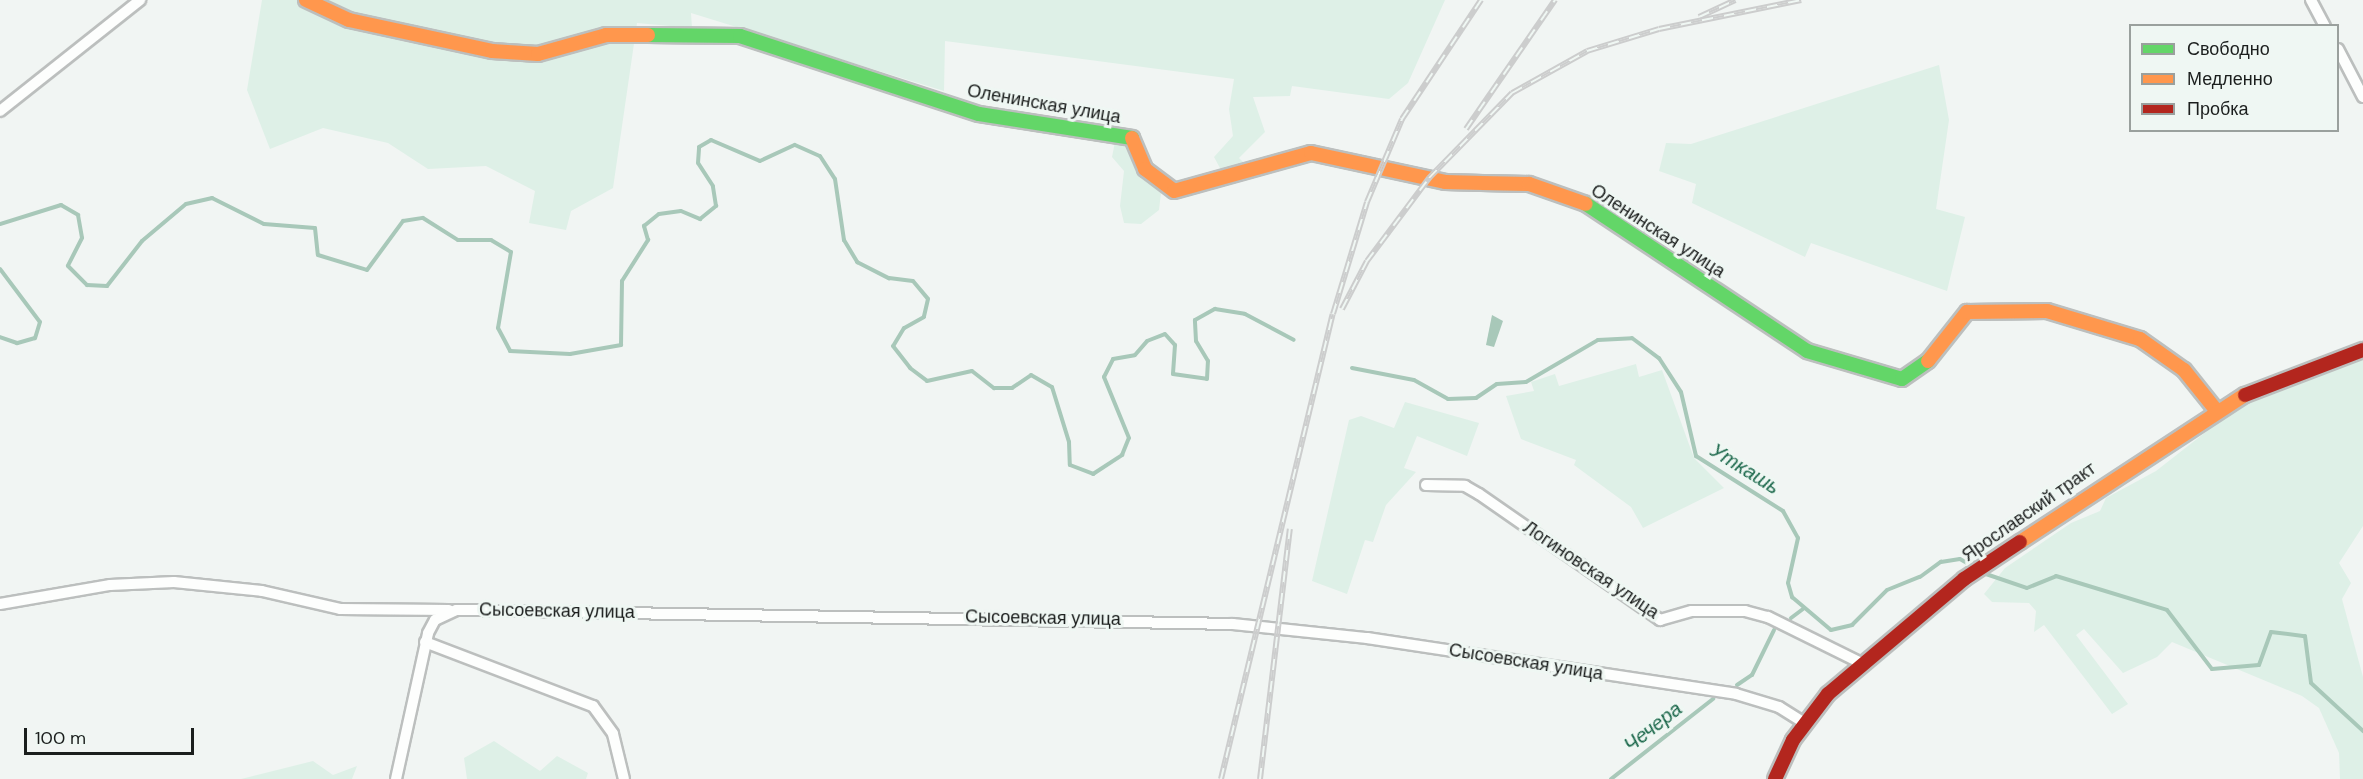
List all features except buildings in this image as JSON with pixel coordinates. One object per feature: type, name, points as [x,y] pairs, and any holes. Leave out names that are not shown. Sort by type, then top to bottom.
[{"type":"street","points":[[0,111],[140,0]]},
{"type":"street","name":"Оленинская улица","points":[[306,0],[349,20],[492,51],[538,54],[606,35],[740,36],[979,114],[1136,139],[1145,169],[1174,191],[1311,153],[1445,182],[1529,184],[1584,202],[1807,351],[1856,369],[1902,379],[1920,370],[1967,312],[2047,311],[2106,325],[2148,344],[2184,370],[2216,410]]},
{"type":"street","points":[[2311,0],[2324,24]]},
{"type":"street","points":[[2339,53],[2363,97]]},
{"type":"street","name":"Ярославский тракт","points":[[1775,779],[1805,723],[1861,663],[1964,579],[2216,410],[2270,383],[2363,350]]},
{"type":"street","name":"Логиновская улица","points":[[1426,485],[1465,486],[1479,494],[1660,620],[1692,611],[1745,611],[1768,616],[1861,663]]},
{"type":"street","points":[[0,604],[110,585],[174,582],[262,591],[340,609],[456,610]]},
{"type":"street","points":[[396,779],[427,638],[419,616],[404,610]]},
{"type":"street","name":"Сысоевская улица","points":[[427,638],[435,620],[456,610],[1233,624],[1367,638],[1736,694],[1779,707],[1805,723]]},
{"type":"street","points":[[427,638],[593,706],[613,734],[624,779]]},
{"type":"shaded area","points":[[262,0],[1445,0],[1408,83],[1389,99],[1292,86],[1290,96],[1253,97],[1265,132],[1239,158],[1245,164],[1238,168],[1220,168],[1214,157],[1233,136],[1229,109],[1234,79],[945,41],[944,91],[691,13],[692,28],[637,23],[613,188],[571,211],[566,230],[529,223],[535,191],[486,166],[428,169],[388,143],[323,128],[270,149],[247,90]]},
{"type":"shaded area","points":[[1939,65],[1949,120],[1936,209],[1965,217],[1947,291],[1811,243],[1805,257],[1692,203],[1696,184],[1659,171],[1666,143],[1691,144]]},
{"type":"shaded area","points":[[1115,142],[1130,143],[1161,193],[1159,210],[1141,224],[1124,223],[1120,206],[1124,171],[1112,157]]},
{"type":"shaded area","points":[[1492,315],[1503,321],[1494,347],[1486,345]]},
{"type":"shaded area","points":[[2363,359],[2363,526],[2339,563],[2351,583],[2342,599],[2363,677],[2363,779],[2340,779],[2339,753],[2319,708],[2302,696],[2172,642],[2157,657],[2123,673],[2084,629],[2076,635],[2128,704],[2112,714],[2044,625],[2034,632],[2036,611],[2029,603],[1992,602],[1984,594],[2005,568],[2071,523],[2100,511],[2106,498],[2156,471],[2239,406]]},
{"type":"shaded area","points":[[1636,364],[1639,377],[1662,370],[1694,458],[1724,488],[1643,528],[1631,507],[1574,465],[1576,460],[1521,439],[1506,396],[1534,391],[1531,382],[1555,374],[1559,386]]},
{"type":"shaded area","points":[[1405,402],[1479,423],[1467,456],[1417,436],[1404,468],[1416,472],[1386,505],[1373,542],[1365,540],[1347,594],[1312,581],[1349,420],[1361,416],[1394,428]]},
{"type":"shaded area","points":[[494,741],[540,771],[557,756],[588,773],[586,779],[467,779],[464,758]]},
{"type":"shaded area","points":[[313,761],[333,775],[357,766],[352,779],[241,779]]},
{"type":"waterway","name":"Уткашь","points":[[0,224],[61,205],[78,215],[82,238],[68,266],[87,285],[107,286],[142,241],[186,204],[212,198],[264,224],[315,228],[318,255],[367,270],[403,221],[423,218],[458,240],[491,240],[511,252],[498,328],[510,351],[570,354],[621,345],[622,281],[648,240],[644,226],[659,214],[681,211],[700,219],[716,206],[713,186],[698,163],[699,147],[711,140],[760,161],[795,145],[820,156],[835,179],[844,240],[857,262],[889,278],[913,281],[928,299],[924,317],[904,328],[893,346],[910,368],[927,381],[972,371],[994,388],[1012,388],[1031,375],[1052,387],[1069,442],[1070,465],[1093,474],[1122,455],[1129,438],[1104,377],[1113,359],[1135,355],[1147,341],[1165,334],[1175,345],[1173,374],[1207,379],[1208,361],[1196,341],[1195,320],[1215,309],[1245,314],[1294,340]]},
{"type":"waterway","name":"Уткашь","points":[[0,269],[40,322],[35,338],[17,343],[0,337]]},
{"type":"waterway","name":"Уткашь","points":[[1352,368],[1414,380],[1448,399],[1476,398],[1497,384],[1526,382],[1598,340],[1632,338],[1659,358],[1681,392],[1696,456],[1783,511],[1798,538],[1788,583],[1792,597],[1831,630],[1852,625],[1887,590],[1920,577],[1941,562],[1960,559],[1974,567]]},
{"type":"waterway","name":"Уткашь","points":[[1983,573],[2027,588],[2056,576],[2167,610],[2212,669],[2259,665],[2271,632],[2305,636],[2311,683],[2363,731]]},
{"type":"waterway","name":"Чечера","points":[[1791,618],[1803,609]]},
{"type":"waterway","name":"Чечера","points":[[1737,685],[1752,675],[1774,630]]},
{"type":"waterway","name":"Чечера","points":[[1611,779],[1713,699]]},
{"type":"railway","points":[[1221,779],[1333,314],[1367,202],[1402,119],[1481,0]]},
{"type":"railway","points":[[1466,129],[1555,0]]},
{"type":"railway","points":[[1699,17],[1735,0]]},
{"type":"railway","points":[[1342,309],[1367,261],[1429,178],[1512,93],[1587,51],[1659,29],[1801,0]]},
{"type":"railway","points":[[1260,779],[1290,529]]},
{"type":"traffic: fast","points":[[648,35],[740,36],[979,114],[1132,138]]},
{"type":"traffic: fast","points":[[1586,204],[1807,351],[1902,379],[1928,361]]},
{"type":"traffic: slow","points":[[306,0],[349,20],[492,51],[538,54],[606,35],[648,35]]},
{"type":"traffic: slow","points":[[1132,138],[1145,169],[1174,191],[1311,153],[1445,182],[1529,184],[1586,204]]},
{"type":"traffic: slow","points":[[1928,361],[1967,312],[2047,311],[2140,339],[2184,370],[2216,410]]},
{"type":"traffic: slow","points":[[2020,542],[2245,395]]},
{"type":"traffic: jam","points":[[2245,395],[2363,350]]},
{"type":"traffic: jam","points":[[1775,779],[1793,740],[1828,694],[1964,579],[2020,542]]}]
